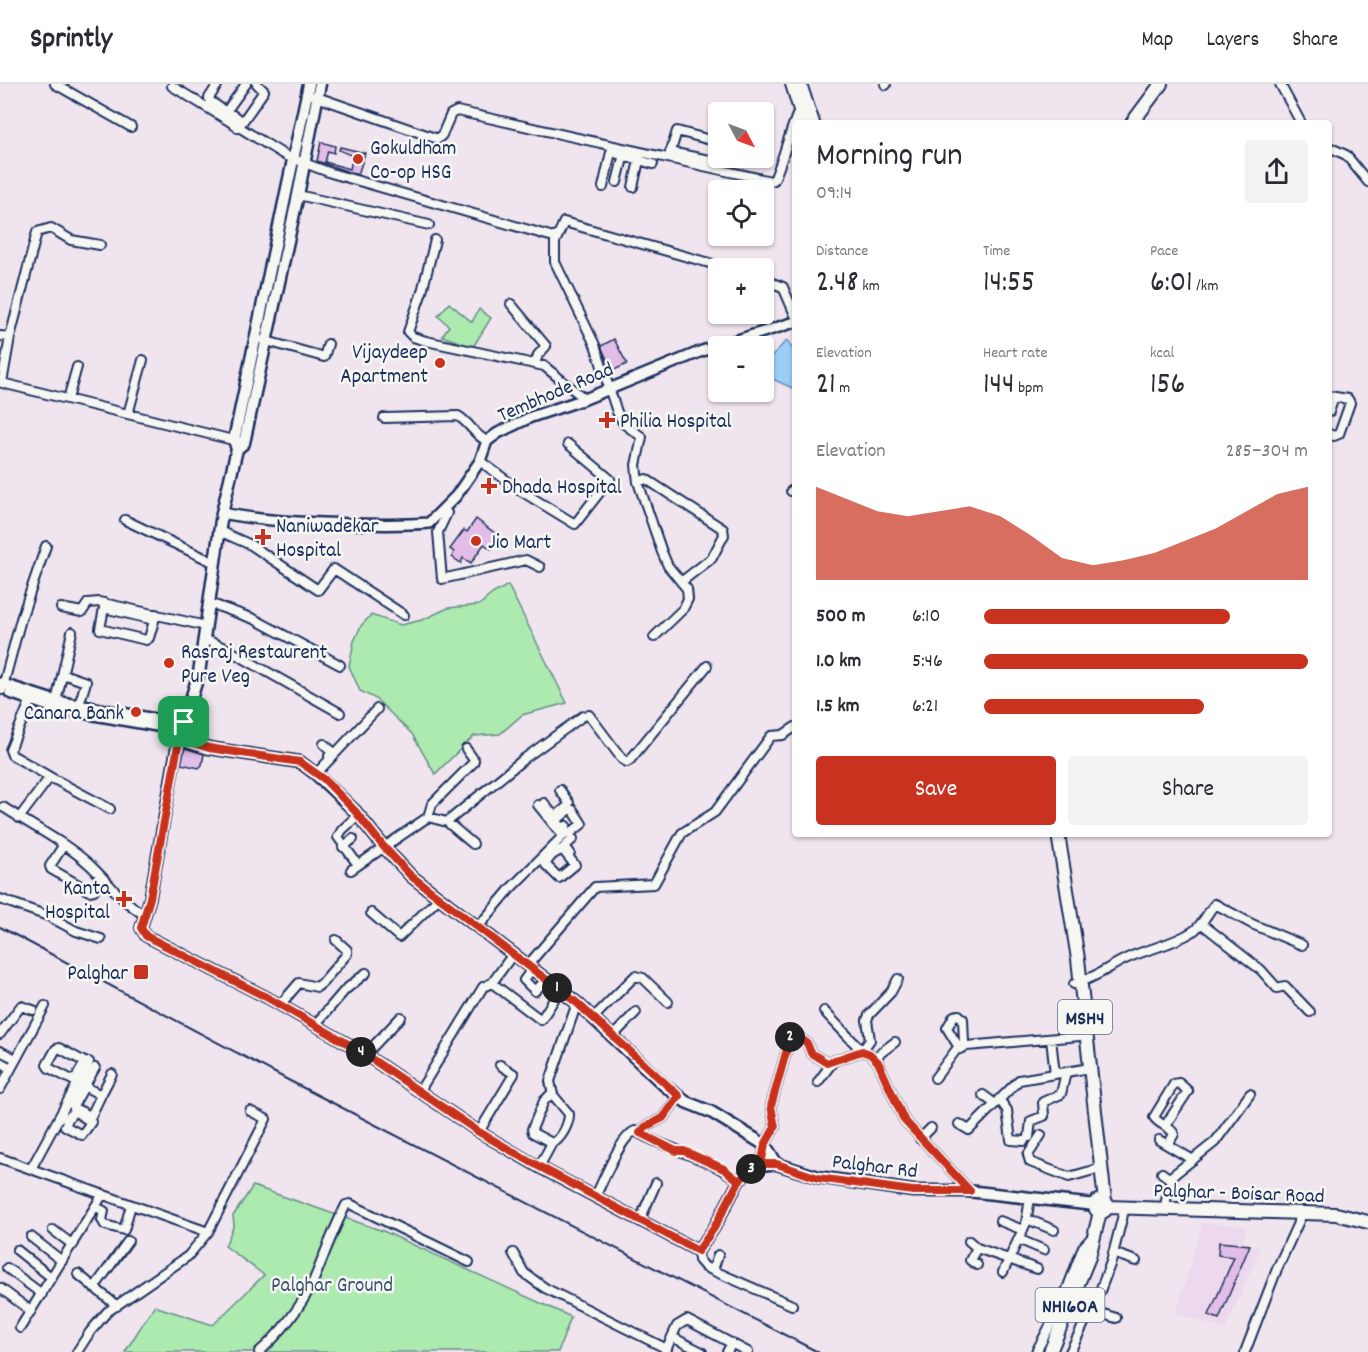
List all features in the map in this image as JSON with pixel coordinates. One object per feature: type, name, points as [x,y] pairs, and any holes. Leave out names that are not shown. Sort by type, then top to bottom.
[{"type":"main road","points":[[320,84],[311,91],[280,252],[222,513],[199,673],[179,727],[184,740],[209,748],[300,762],[358,815],[411,876],[577,1003],[686,1102],[711,1112],[770,1147],[777,1164]]},
{"type":"main road","points":[[792,84],[803,120]]},
{"type":"main road","points":[[800,84],[812,120]]},
{"type":"main road","points":[[1134,120],[1161,84]]},
{"type":"main road","points":[[280,252],[298,195],[299,161]]},
{"type":"main road","name":"MSH4","points":[[1052,837],[1077,983],[1080,1036],[1094,1170],[1101,1205]]},
{"type":"main road","name":"MSH4","points":[[1058,837],[1101,1205]]},
{"type":"main road","name":"Palghar Rd","points":[[777,1164],[818,1178],[913,1191],[970,1191],[1101,1205]]},
{"type":"main road","name":"Palghar - Boisar Road","points":[[1101,1205],[1336,1214],[1368,1222]]},
{"type":"main road","name":"NH160A","points":[[1050,1352],[1089,1257],[1101,1205]]},
{"type":"street","points":[[55,84],[131,127]]},
{"type":"street","points":[[218,84],[209,98],[221,113]]},
{"type":"street","points":[[221,113],[244,84]]},
{"type":"street","points":[[240,125],[228,109],[244,84]]},
{"type":"street","points":[[240,125],[264,91],[257,84]]},
{"type":"street","points":[[1280,84],[1299,120]]},
{"type":"street","points":[[172,86],[299,161],[331,173],[557,238]]},
{"type":"street","points":[[311,91],[438,139],[451,114],[457,111],[624,152],[640,155],[669,154],[771,181],[774,180],[783,157],[792,126]]},
{"type":"street","points":[[794,120],[799,110]]},
{"type":"street","points":[[669,154],[677,131],[708,139]]},
{"type":"street","points":[[1332,148],[1346,155],[1368,182]]},
{"type":"street","points":[[617,182],[624,152]]},
{"type":"street","points":[[603,187],[610,154],[624,152]]},
{"type":"street","points":[[640,155],[653,164]]},
{"type":"street","points":[[633,187],[640,155]]},
{"type":"street","points":[[690,159],[708,160]]},
{"type":"street","points":[[298,195],[429,225]]},
{"type":"street","points":[[654,637],[683,609],[688,599],[687,590],[668,566],[638,482],[636,465],[642,437],[624,424],[620,418],[595,345],[555,262],[557,238],[564,222],[708,263]]},
{"type":"street","points":[[0,393],[10,338],[38,232],[51,228],[71,240],[100,245]]},
{"type":"street","points":[[435,240],[422,292],[408,332],[413,337],[426,341],[544,366],[585,399]]},
{"type":"street","points":[[774,284],[783,287],[792,308]]},
{"type":"street","points":[[511,304],[546,346],[538,355],[535,364]]},
{"type":"street","name":"Tembhode Road","points":[[222,513],[256,520],[288,523],[406,525],[429,523],[444,510],[480,461],[487,441],[531,417],[585,399],[702,351],[792,323]]},
{"type":"street","points":[[0,336],[10,338]]},
{"type":"street","points":[[261,340],[324,357],[328,344]]},
{"type":"street","points":[[128,414],[143,360]]},
{"type":"street","points":[[68,399],[77,367]]},
{"type":"street","points":[[2,383],[238,444]]},
{"type":"street","points":[[1332,397],[1348,399],[1350,403],[1340,434],[1332,435]]},
{"type":"street","points":[[384,418],[458,416],[466,420],[477,437],[487,441]]},
{"type":"street","points":[[480,461],[521,491],[575,524],[610,479],[568,444]]},
{"type":"street","points":[[638,482],[646,479],[723,529],[724,536],[712,558],[681,582]]},
{"type":"street","points":[[444,510],[447,513],[438,532],[442,579],[526,560],[540,567]]},
{"type":"street","points":[[125,520],[215,563]]},
{"type":"street","points":[[219,531],[251,545],[318,590],[334,569],[404,615]]},
{"type":"street","points":[[46,546],[1,687],[77,709],[179,727],[141,928],[146,936],[280,1005],[364,1056],[479,1132],[698,1251],[702,1265],[792,1305]]},
{"type":"street","points":[[61,608],[81,612],[91,602],[206,626]]},
{"type":"street","points":[[209,603],[254,619],[340,665]]},
{"type":"street","points":[[105,606],[100,629],[135,637],[149,638],[155,617]]},
{"type":"street","points":[[55,704],[72,632]]},
{"type":"street","points":[[204,639],[227,649],[340,713]]},
{"type":"street","points":[[447,822],[525,758],[583,716],[589,715],[622,759],[627,762],[707,666]]},
{"type":"street","points":[[63,674],[86,682],[77,709]]},
{"type":"street","points":[[32,697],[10,750],[12,754],[110,809]]},
{"type":"street","points":[[315,774],[377,709]]},
{"type":"street","points":[[530,968],[595,888],[654,884],[682,833],[715,813],[771,736],[783,735],[792,729]]},
{"type":"street","points":[[315,774],[332,753],[324,744]]},
{"type":"street","points":[[358,815],[339,835],[338,840],[344,846],[354,867],[428,817],[432,804],[473,763],[474,760],[466,749]]},
{"type":"street","points":[[19,818],[50,777]]},
{"type":"street","points":[[548,813],[556,816],[568,806],[569,803],[560,790]]},
{"type":"street","points":[[541,804],[562,831],[573,838]]},
{"type":"street","points":[[3,807],[90,865],[129,906],[145,915]]},
{"type":"street","points":[[428,817],[447,822],[473,844]]},
{"type":"street","points":[[478,927],[511,888],[550,853],[562,831]]},
{"type":"street","points":[[576,857],[566,849],[580,831]]},
{"type":"street","points":[[344,846],[353,839]]},
{"type":"street","points":[[63,846],[50,866],[51,869],[89,891],[94,890],[101,878]]},
{"type":"street","points":[[371,913],[399,937],[440,897]]},
{"type":"street","points":[[0,899],[25,910],[48,916],[76,931],[101,939]]},
{"type":"street","points":[[1077,983],[1092,979],[1132,956],[1173,942],[1202,924],[1215,904],[1221,905],[1252,924],[1302,945]]},
{"type":"street","points":[[1202,924],[1261,970],[1277,988],[1285,986],[1310,1012]]},
{"type":"street","points":[[280,1005],[299,983],[317,987],[347,954],[347,950],[336,940]]},
{"type":"street","points":[[494,985],[513,954]]},
{"type":"street","points":[[419,1092],[483,987],[494,985],[510,967]]},
{"type":"street","points":[[315,1025],[345,990],[366,973]]},
{"type":"street","points":[[593,1018],[635,976],[643,978],[668,1002]]},
{"type":"street","points":[[818,1082],[832,1063],[862,1051],[870,1040],[867,1020],[869,1015],[891,992],[898,979]]},
{"type":"street","points":[[494,985],[541,1020],[560,990]]},
{"type":"street","points":[[540,1167],[552,1143],[556,1142],[569,1121],[569,1114],[552,1093],[550,1081],[552,1069],[577,1003]]},
{"type":"street","points":[[0,1034],[21,1006],[33,1010]]},
{"type":"street","points":[[0,1089],[45,1006]]},
{"type":"street","points":[[824,1011],[862,1051],[874,1058],[882,1070],[904,1120],[970,1191]]},
{"type":"street","points":[[612,1037],[636,1012]]},
{"type":"street","points":[[364,1056],[401,1017]]},
{"type":"street","points":[[698,1251],[714,1228],[739,1181],[754,1166],[761,1164],[770,1147],[775,1127],[771,1106],[792,1035],[807,1043],[815,1057],[832,1063]]},
{"type":"street","points":[[935,1078],[960,1047],[1080,1036]]},
{"type":"street","points":[[1051,1039],[1054,1074]]},
{"type":"street","points":[[874,1058],[895,1041]]},
{"type":"street","points":[[101,1095],[78,1084],[47,1065],[59,1048],[83,1061],[84,1064],[78,1084],[73,1106],[88,1116],[91,1116],[112,1074]]},
{"type":"street","points":[[0,1051],[16,1059]]},
{"type":"street","points":[[0,1062],[11,1068]]},
{"type":"street","points":[[32,1167],[64,1117],[78,1084],[92,1065]]},
{"type":"street","points":[[479,1132],[514,1074],[500,1065]]},
{"type":"street","points":[[959,1124],[969,1130],[1019,1080],[1084,1069]]},
{"type":"street","points":[[983,1095],[997,1101],[1007,1110],[1012,1142],[1026,1139],[1031,1121],[1044,1116],[1043,1102],[1061,1094],[1066,1072]]},
{"type":"street","points":[[1165,1126],[1187,1094],[1186,1088],[1179,1083],[1174,1084],[1154,1117],[1174,1134],[1168,1145]]},
{"type":"street","points":[[552,1093],[544,1101],[532,1129],[533,1133],[552,1143]]},
{"type":"street","points":[[1164,1209],[1170,1179],[1215,1142],[1251,1094]]},
{"type":"street","points":[[640,1133],[645,1127],[663,1118],[679,1096]]},
{"type":"street","points":[[77,1352],[107,1312],[188,1256],[208,1232],[266,1119],[250,1111]]},
{"type":"street","points":[[920,1139],[931,1128]]},
{"type":"street","points":[[595,1197],[618,1152],[631,1132],[635,1131],[676,1151],[684,1151],[724,1169],[739,1181]]},
{"type":"street","points":[[1041,1135],[1028,1155],[1030,1162],[1069,1177],[1094,1170]]},
{"type":"street","points":[[1159,1140],[1193,1160]]},
{"type":"street","points":[[0,1158],[32,1167],[208,1232]]},
{"type":"street","name":"Palghar Rd","points":[[761,1164],[777,1164]]},
{"type":"street","points":[[1162,1173],[1170,1179]]},
{"type":"street","points":[[640,1220],[656,1183]]},
{"type":"street","points":[[103,1194],[102,1220],[105,1225],[124,1230],[131,1205]]},
{"type":"street","points":[[1004,1272],[1027,1219],[1030,1198]]},
{"type":"street","points":[[259,1352],[273,1339],[301,1303],[346,1205],[350,1204],[469,1262]]},
{"type":"street","points":[[1070,1352],[1091,1310],[1113,1253],[1125,1207]]},
{"type":"street","points":[[20,1328],[73,1245],[102,1208]]},
{"type":"street","points":[[1245,1352],[1302,1212]]},
{"type":"street","points":[[1027,1219],[1054,1230]]},
{"type":"street","points":[[1000,1221],[1023,1230]]},
{"type":"street","points":[[53,1230],[73,1245]]},
{"type":"street","points":[[1036,1352],[1061,1305],[1087,1239],[1095,1235]]},
{"type":"street","points":[[31,1237],[62,1262]]},
{"type":"street","points":[[1018,1239],[1044,1250]]},
{"type":"street","points":[[969,1241],[976,1248],[1037,1269]]},
{"type":"street","points":[[94,1288],[128,1242]]},
{"type":"street","points":[[976,1248],[970,1260],[977,1265]]},
{"type":"street","points":[[17,1250],[52,1278]]},
{"type":"street","points":[[513,1253],[524,1272],[545,1288],[666,1351],[677,1326],[687,1320],[748,1352]]},
{"type":"street","points":[[1113,1253],[1136,1261]]},
{"type":"street","points":[[713,1270],[718,1255]]},
{"type":"street","points":[[7,1268],[42,1294]]},
{"type":"street","points":[[78,1274],[117,1306]]},
{"type":"street","points":[[0,1288],[31,1311]]},
{"type":"street","points":[[1091,1310],[1116,1318]]},
{"type":"street","points":[[672,1337],[702,1352]]},
{"type":"street","points":[[727,1352],[732,1343]]},
{"type":"shaded area","points":[[1202,1223],[1247,1226],[1242,1244],[1261,1247],[1225,1330],[1176,1313]]},
{"type":"green space","points":[[449,303],[472,322],[479,309],[491,318],[473,347],[442,336],[449,326],[438,316]]},
{"type":"green space","points":[[508,585],[567,703],[522,715],[500,734],[474,736],[435,774],[412,734],[376,699],[360,691],[349,666],[354,641],[361,626],[371,615],[401,625],[422,620],[448,608],[479,605]]},
{"type":"green space","name":"Palghar Ground","points":[[253,1186],[383,1231],[571,1317],[558,1352],[125,1352],[154,1306],[213,1325],[264,1275],[225,1246],[234,1225],[233,1216]]},
{"type":"water","points":[[787,340],[792,348],[792,388],[774,380],[774,355]]},
{"type":"building","name":"Gokuldham Co-op HSG","points":[[321,142],[335,146],[334,153],[328,151],[325,162],[350,169],[353,156],[339,150],[340,147],[365,153],[358,175],[317,161]]},
{"type":"building","points":[[614,339],[627,364],[612,371],[601,346]]},
{"type":"building","name":"Jio Mart","points":[[476,519],[500,537],[491,549],[484,544],[471,563],[463,558],[461,563],[452,557],[454,552],[450,549],[464,530],[467,532]]},
{"type":"building","points":[[185,748],[204,754],[202,765],[199,768],[181,764]]},
{"type":"building","points":[[1219,1242],[1250,1245],[1219,1319],[1209,1315],[1234,1257],[1218,1255]]},
{"type":"railway","points":[[0,927],[290,1081],[818,1352]]},
{"type":"place","name":"Gokuldham Co-op HSG","points":[[358,159]]},
{"type":"place","name":"Vijaydeep Apartment","points":[[440,363]]},
{"type":"place","name":"Philia Hospital","points":[[607,420]]},
{"type":"place","name":"Dhada Hospital","points":[[489,486]]},
{"type":"place","name":"Naniwadekar Hospital","points":[[263,537]]},
{"type":"place","name":"Jio Mart","points":[[476,541]]},
{"type":"place","name":"Rasraj Restaurent Pure Veg","points":[[169,663]]},
{"type":"place","name":"Canara Bank","points":[[136,712]]},
{"type":"place","name":"Kanta Hospital","points":[[124,899]]},
{"type":"place","name":"Palghar","points":[[141,972]]},
{"type":"route","points":[[184,722],[178,722],[174,729],[180,735],[150,898],[141,928],[146,936],[268,998],[357,1049],[364,1056],[479,1132],[698,1251],[714,1228],[739,1181],[754,1166],[761,1164],[777,1164],[818,1178],[913,1191],[970,1191],[904,1120],[878,1062],[870,1054],[862,1051],[827,1063],[815,1057],[807,1043],[796,1035],[790,1038],[771,1106],[775,1127],[765,1145],[761,1164],[754,1166],[739,1181],[724,1169],[684,1151],[676,1151],[650,1140],[640,1133],[645,1127],[663,1118],[679,1096],[664,1085],[595,1019],[411,876],[324,779],[300,762],[209,748],[184,740],[180,735],[185,735],[189,729],[184,722]]}]
